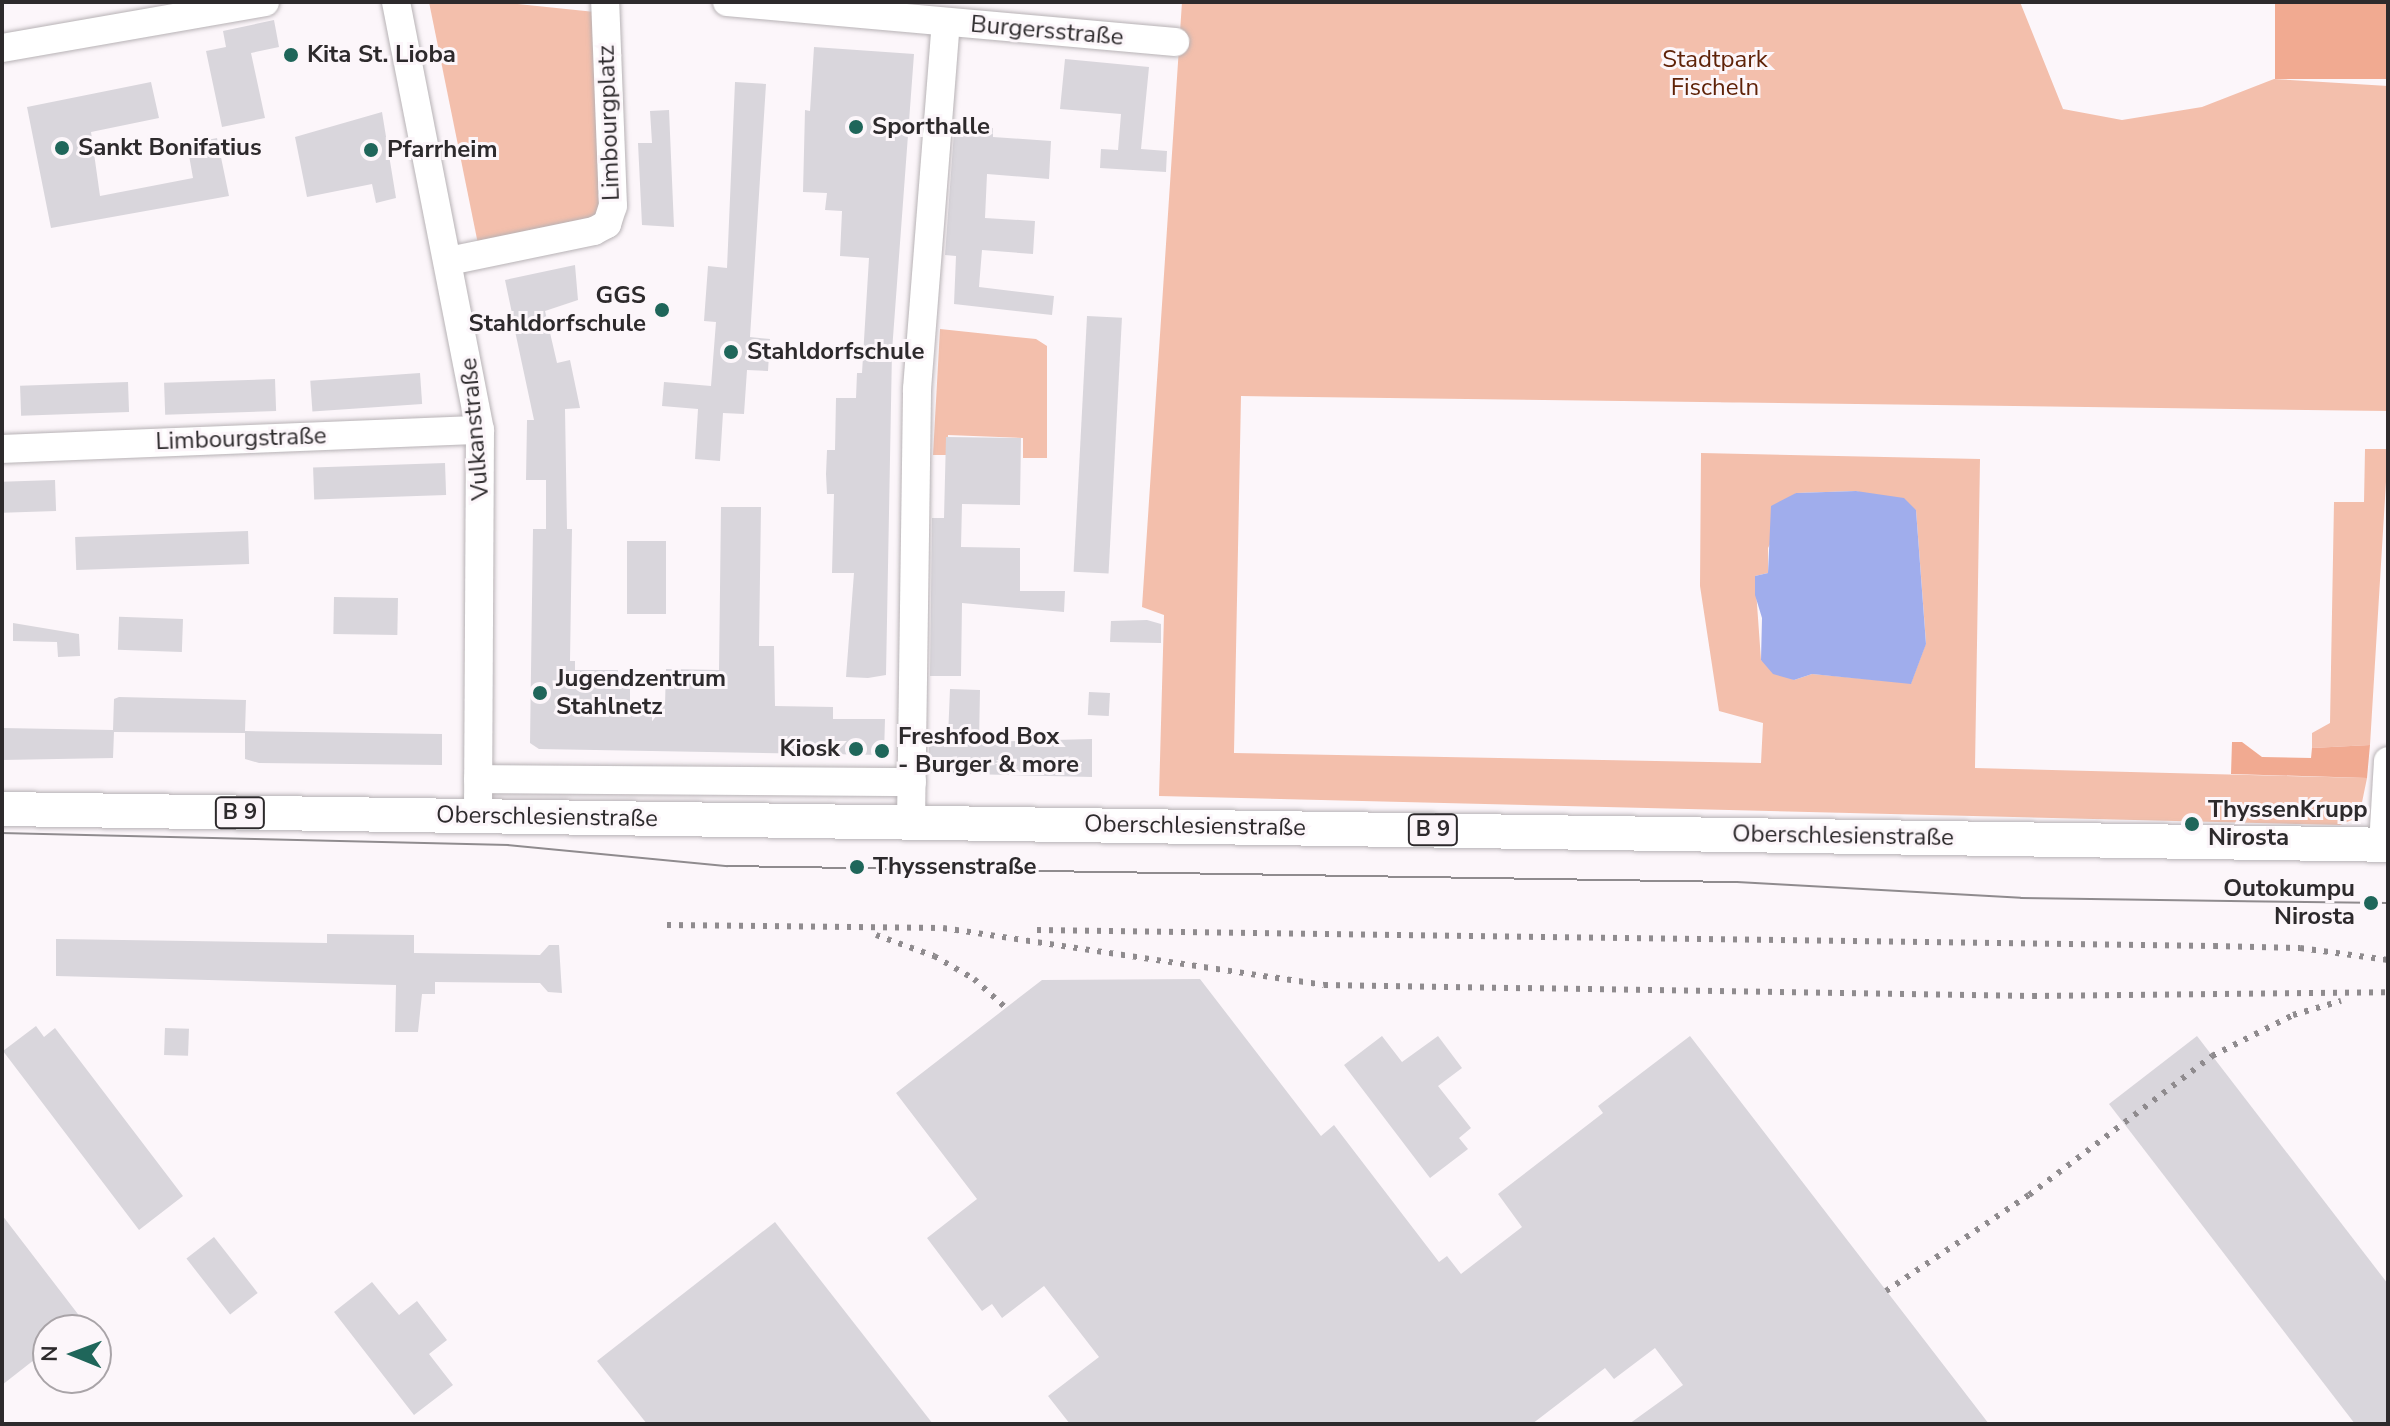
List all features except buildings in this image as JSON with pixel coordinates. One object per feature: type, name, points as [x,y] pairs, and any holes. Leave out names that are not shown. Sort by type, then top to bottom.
[{"type":"main road","name":"Oberschlesienstraße","points":[[2,809],[2386,845]]},
{"type":"street","points":[[2,48],[172,21],[265,2]]},
{"type":"street","name":"Vulkanstraße","points":[[396,2],[480,430],[478,816]]},
{"type":"street","name":"Limbourgplatz","points":[[449,261],[594,231],[607,224],[613,206],[605,2]]},
{"type":"street","name":"Burgersstraße","points":[[727,2],[1175,42]]},
{"type":"street","points":[[911,822],[917,389],[946,22]]},
{"type":"street","name":"Limbourgstraße","points":[[2,449],[480,430]]},
{"type":"street","points":[[2386,845],[2388,761]]},
{"type":"street","name":"Oberschlesienstraße","points":[[478,779],[912,782]]},
{"type":"green space","points":[[429,2],[498,2],[595,12],[603,205],[599,219],[478,244]]},
{"type":"green space","name":"Stadtpark Fischeln","points":[[1182,2],[2020,2],[2063,109],[2122,120],[2202,107],[2274,79],[2388,86],[2388,411],[1241,396],[1234,753],[1761,763],[1763,723],[1719,711],[1700,586],[1701,453],[1980,459],[1975,768],[2367,778],[2359,817],[2340,825],[1159,796],[1164,615],[1142,607]],"holes":[[[1856,491],[1916,510],[1926,643],[1911,683],[1812,674],[1794,680],[1761,660],[1755,576],[1768,573],[1768,548],[1796,493]]]},
{"type":"green space","points":[[940,329],[1036,339],[1047,346],[1047,458],[1023,458],[1023,438],[948,435],[947,455],[933,455]]},
{"type":"green space","points":[[2365,449],[2388,449],[2370,745],[2312,748],[2312,733],[2330,723],[2334,502],[2364,502]]},
{"type":"shaded area","points":[[2275,2],[2388,2],[2388,79],[2275,79]]},
{"type":"shaded area","points":[[2232,742],[2242,742],[2262,757],[2311,758],[2312,748],[2370,745],[2367,778],[2231,774]]},
{"type":"water","points":[[1856,491],[1904,498],[1916,510],[1926,644],[1911,684],[1812,674],[1794,680],[1773,674],[1761,660],[1762,618],[1755,595],[1755,576],[1768,573],[1771,506],[1796,493]]},
{"type":"tram line","points":[[2,833],[508,845],[727,866],[1737,882],[2021,898],[2388,903]]},
{"type":"railway","points":[[667,925],[943,928],[1324,985],[2033,996],[2388,992]]},
{"type":"railway","points":[[1037,930],[2214,946],[2300,948],[2388,960]]},
{"type":"railway","points":[[876,935],[934,956],[974,979],[1006,1008]]},
{"type":"railway","points":[[1886,1291],[2029,1195],[2212,1056],[2293,1015],[2341,1001]]},
{"type":"place","name":"Kita St. Lioba","points":[[291,55]]},
{"type":"place","name":"Sporthalle","points":[[856,127]]},
{"type":"place","name":"Sankt Bonifatius","points":[[62,148]]},
{"type":"place","name":"Pfarrheim","points":[[371,150]]},
{"type":"place","name":"GGS Stahldorfschule","points":[[662,310]]},
{"type":"place","name":"Stahldorfschule","points":[[731,352]]},
{"type":"place","name":"Jugendzentrum Stahlnetz","points":[[540,693]]},
{"type":"place","name":"Kiosk","points":[[856,749]]},
{"type":"place","name":"Freshfood Box - Burger & more","points":[[882,751]]},
{"type":"place","name":"ThyssenKrupp Nirosta","points":[[2192,824]]},
{"type":"place","name":"Thyssenstraße","points":[[857,867]]},
{"type":"place","name":"Outokumpu Nirosta","points":[[2371,903]]}]
